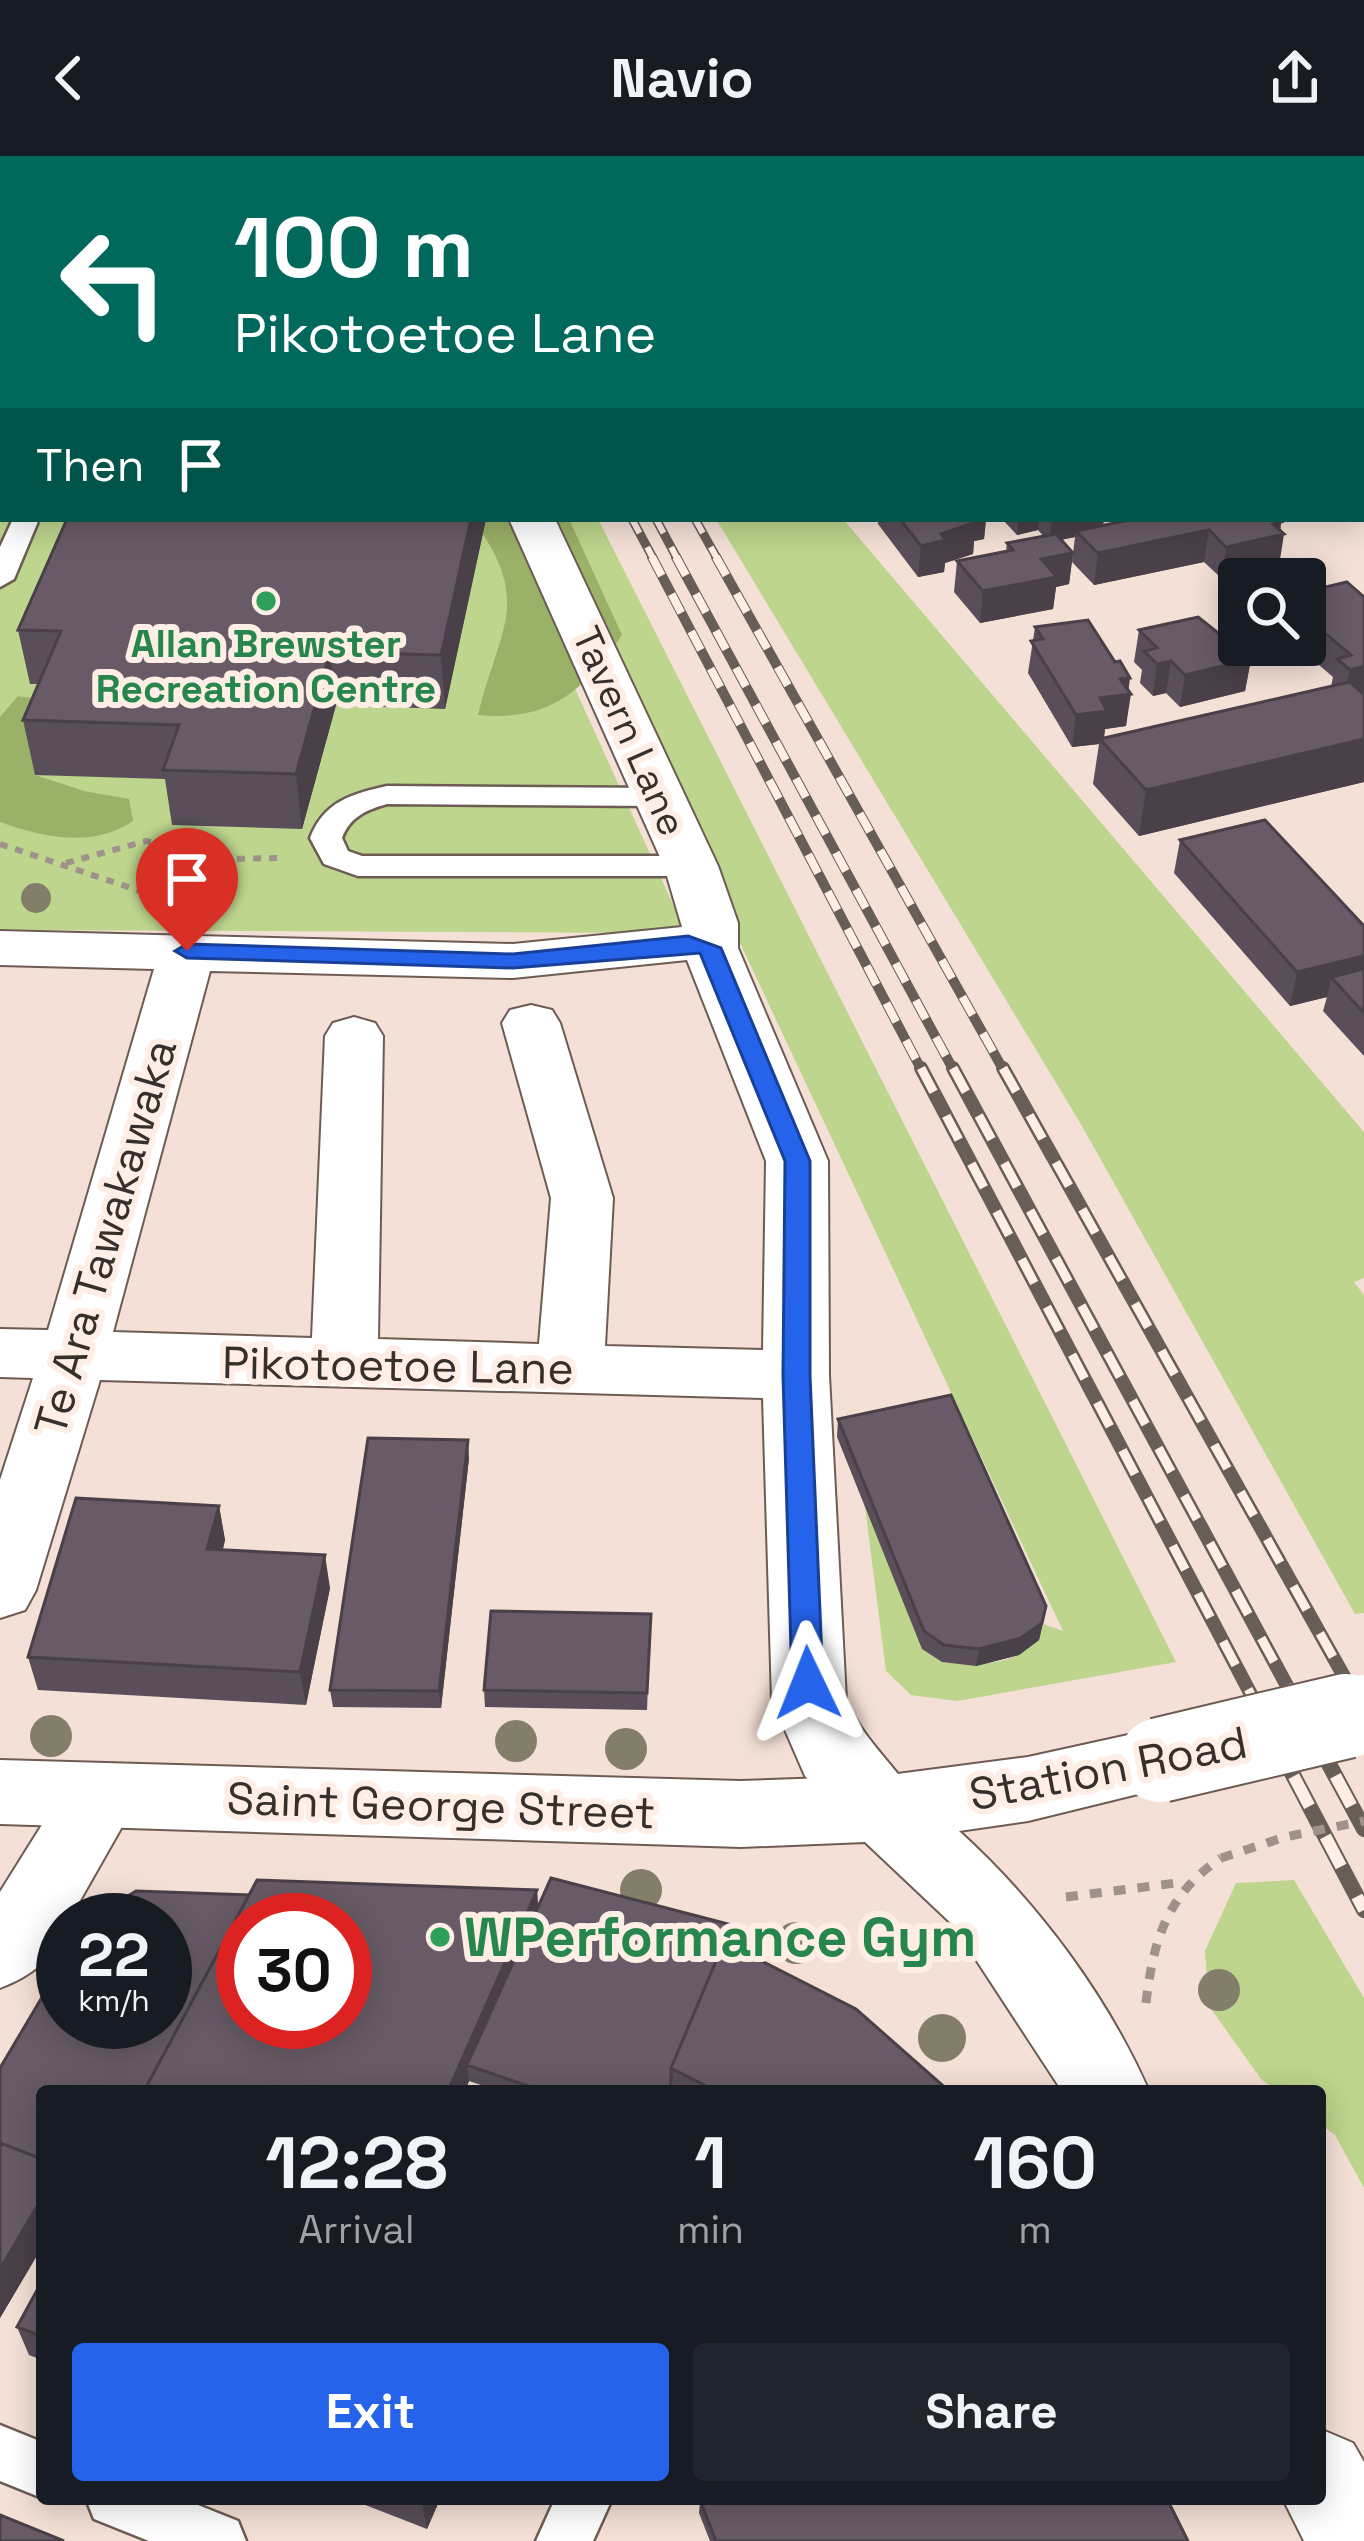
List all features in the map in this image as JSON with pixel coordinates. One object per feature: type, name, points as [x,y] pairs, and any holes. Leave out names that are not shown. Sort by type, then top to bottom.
[{"type":"street","name":"Tavern Lane","points":[[533,522],[691,866],[710,923],[710,948]]},
{"type":"street","points":[[4,958],[181,927],[513,961],[688,943],[710,948],[797,1161],[796,1375],[808,1700],[832,1754],[882,1809],[982,1902],[1078,2039],[1104,2085]]},
{"type":"street","name":"Te Ara Tawakawaka","points":[[0,1590],[73,1358],[181,927]]},
{"type":"street","points":[[531,1023],[582,1198],[570,1369]]},
{"type":"street","points":[[344,1363],[354,1036]]},
{"type":"street","name":"Pikotoetoe Lane","points":[[0,1353],[796,1375]]},
{"type":"street","name":"Station Road","points":[[882,1809],[1028,1789],[1354,1718]]},
{"type":"street","name":"Saint George Street","points":[[0,1792],[684,1813],[882,1809]]},
{"type":"street","points":[[0,1952],[18,1934],[102,1795]]},
{"type":"street","points":[[1326,2487],[1356,2541]]},
{"type":"lane","points":[[0,579],[25,522]]},
{"type":"lane","points":[[660,797],[387,795],[353,802],[331,819],[326,838],[335,857],[358,866],[691,866]]},
{"type":"lane","points":[[0,2453],[36,2468]]},
{"type":"lane","points":[[129,2505],[218,2541]]},
{"type":"lane","points":[[564,2541],[581,2505]]},
{"type":"path","points":[[66,863],[146,841],[226,859],[192,895],[181,927]]},
{"type":"path","points":[[0,844],[157,896]]},
{"type":"path","points":[[1144,2023],[1147,1989],[1167,1910],[1184,1882],[1221,1858],[1285,1837],[1364,1821]]},
{"type":"green space","points":[[0,522],[499,522],[686,933],[0,930]]},
{"type":"green space","points":[[475,522],[570,522],[622,635],[578,687],[545,708],[478,715],[506,615],[507,595],[491,548]]},
{"type":"green space","points":[[542,522],[600,522],[1176,1662],[957,1701],[911,1695],[886,1671],[863,1491],[942,1662],[1002,1661],[1028,1649],[1043,1624],[1063,1631]]},
{"type":"green space","points":[[718,522],[846,522],[1364,1132],[1364,1278],[1354,1282],[1364,1295],[1364,1613],[1355,1614],[1082,1126]]},
{"type":"green space","points":[[18,696],[39,699],[60,711],[35,775],[129,799],[133,821],[102,835],[68,838],[0,822],[0,717]]},
{"type":"green space","points":[[1294,1880],[1364,1998],[1364,2188],[1335,2135],[1326,2128],[1326,2085],[1269,2085],[1209,2006],[1205,1951],[1236,1883]]},
{"type":"building","name":"Allan Brewster Recreation Centre","points":[[66,522],[470,522],[441,655],[330,652],[296,774],[163,770],[179,725],[23,720],[61,631],[18,630]]},
{"type":"building","points":[[902,522],[976,522],[941,534],[946,540],[921,546]]},
{"type":"building","points":[[1120,522],[1281,522],[1273,524],[1284,534],[1226,547],[1209,530],[1098,553],[1076,531]]},
{"type":"building","points":[[1056,534],[1073,553],[1041,559],[1057,577],[983,591],[957,561],[1013,550],[1007,543]]},
{"type":"building","points":[[1347,582],[1364,597],[1364,666],[1350,670],[1337,659],[1351,655],[1326,634],[1326,587]]},
{"type":"building","points":[[1198,617],[1218,633],[1218,666],[1222,666],[1185,675],[1171,661],[1157,664],[1144,651],[1157,648],[1139,630]]},
{"type":"building","points":[[1088,620],[1130,678],[1120,679],[1131,694],[1100,698],[1107,711],[1076,715],[1031,641],[1043,639],[1035,627]]},
{"type":"building","points":[[1350,682],[1364,695],[1364,739],[1146,790],[1100,739]]},
{"type":"building","points":[[1265,820],[1364,926],[1364,956],[1297,972],[1180,840]]},
{"type":"building","points":[[1364,969],[1364,1013],[1331,977]]},
{"type":"building","points":[[951,1395],[1046,1606],[1042,1623],[1021,1638],[979,1649],[944,1645],[924,1631],[838,1419]]},
{"type":"building","points":[[368,1438],[468,1440],[439,1691],[330,1690]]},
{"type":"building","points":[[76,1498],[219,1506],[207,1549],[325,1555],[300,1672],[28,1657]]},
{"type":"building","points":[[491,1611],[651,1614],[647,1693],[484,1690]]},
{"type":"building","points":[[551,1878],[736,1926],[729,1944],[724,1942],[671,2068],[670,2085],[525,2085],[467,2065]]},
{"type":"building","points":[[257,1880],[537,1890],[451,2085],[147,2085],[166,2049],[192,2049],[192,2001],[216,1957],[216,2049],[372,2049],[372,1893],[250,1893]]},
{"type":"building","points":[[136,1891],[216,1894],[216,1957],[192,2001],[192,1893],[133,1893]]},
{"type":"building","points":[[724,1942],[856,2009],[942,2085],[704,2085],[671,2068]]},
{"type":"building","points":[[36,2007],[36,2049],[166,2049],[147,2085],[36,2085],[36,2157],[0,2143],[0,2068]]},
{"type":"building","points":[[0,2143],[36,2157],[36,2208],[0,2269]]},
{"type":"building","points":[[36,2292],[36,2334],[17,2327]]},
{"type":"building","points":[[702,2505],[1170,2505],[1188,2541],[716,2541]]},
{"type":"building","points":[[0,2515],[64,2541],[0,2541]]},
{"type":"railway","points":[[634,522],[654,560]]},
{"type":"railway","points":[[658,522],[678,560]]},
{"type":"railway","points":[[697,522],[718,560]]},
{"type":"railway","points":[[652,557],[922,1071]]},
{"type":"railway","points":[[676,557],[954,1071]]},
{"type":"railway","points":[[716,557],[1004,1071]]},
{"type":"railway","points":[[921,1068],[1264,1719]]},
{"type":"railway","points":[[953,1068],[1305,1719]]},
{"type":"railway","points":[[1003,1068],[1364,1712]]},
{"type":"railway","points":[[1262,1716],[1364,1910]]},
{"type":"railway","points":[[1303,1716],[1364,1829]]},
{"type":"place","name":"Allan Brewster Recreation Centre","points":[[266,601]]},
{"type":"place","name":"WPerformance Gym","points":[[440,1937]]},
{"type":"route","points":[[187,951],[513,961],[688,943],[710,948],[797,1161],[796,1375],[808,1683]]}]
